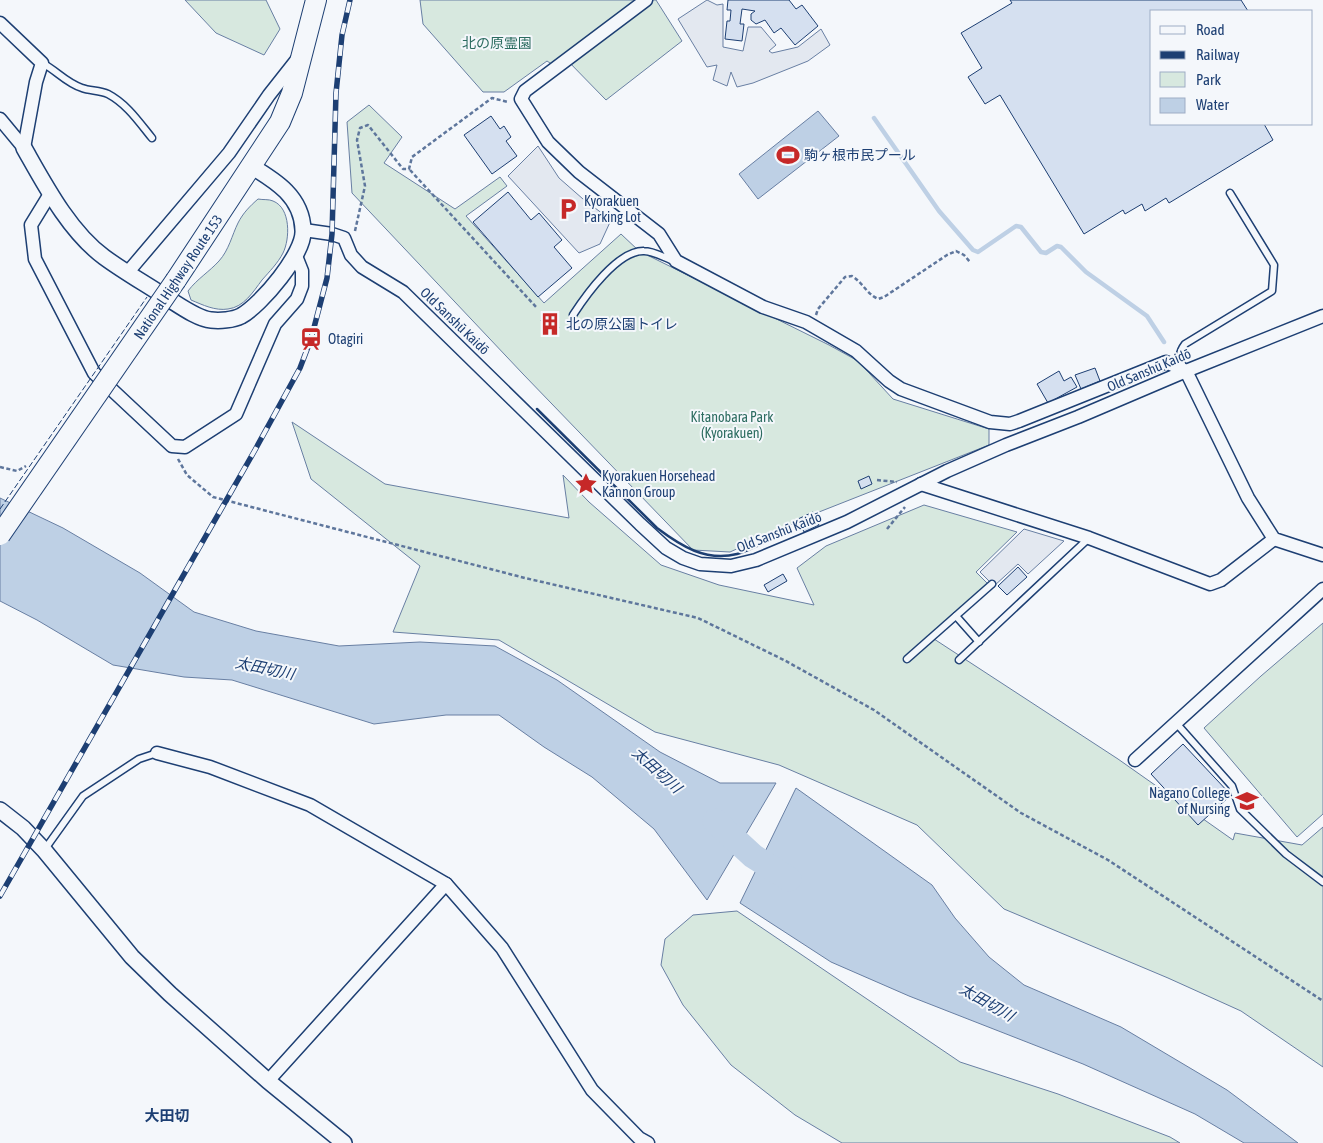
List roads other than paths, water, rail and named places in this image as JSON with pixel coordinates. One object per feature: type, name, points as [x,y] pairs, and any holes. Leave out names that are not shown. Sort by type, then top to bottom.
[{"type":"highway","name":"National Highway Route 153","points":[[0,535],[176,280],[280,122],[292,93],[316,0]]},
{"type":"street","points":[[646,0],[525,91],[521,99],[548,142],[579,172],[659,234],[676,262],[763,307],[812,325],[856,351],[901,390],[990,422],[1010,424],[1166,362],[1186,371],[1248,498],[1274,539],[1323,555]]},
{"type":"street","points":[[0,23],[42,63],[36,82],[24,148]]},
{"type":"street","points":[[128,272],[229,153],[291,65],[304,52]]},
{"type":"street","points":[[0,119],[24,148],[50,194],[84,239],[103,256],[185,309],[209,320],[226,320],[239,317],[255,306],[296,256],[301,245],[304,230],[299,210],[290,194],[275,180],[251,166]]},
{"type":"street","points":[[50,194],[31,225],[35,259],[94,373],[172,446],[185,447],[236,414],[275,324],[297,299],[302,286],[302,271],[296,256]]},
{"type":"street","name":"Old Sanshū Kaidō","points":[[304,230],[332,234],[344,238],[351,254],[362,266],[403,292],[666,548],[683,558],[700,564],[731,566],[767,556],[847,522],[920,484],[1006,445],[1323,316]]},
{"type":"street","points":[[920,484],[1089,538],[1210,584],[1221,580],[1274,539]]},
{"type":"street","points":[[1135,760],[1323,589]]},
{"type":"street","points":[[157,753],[210,767],[310,805],[446,884],[502,948],[592,1090],[639,1138],[648,1143]]},
{"type":"street","points":[[0,810],[23,828],[44,850],[132,957],[170,994],[268,1081],[344,1143]]},
{"type":"street","points":[[268,1081],[446,884]]},
{"type":"lane","points":[[42,63],[64,79],[82,88],[107,93],[126,106],[152,138]]},
{"type":"lane","points":[[1186,371],[1179,357],[1181,349],[1185,344],[1272,291],[1274,265],[1230,193]]},
{"type":"lane","points":[[573,315],[590,289],[626,254],[644,251],[676,262]]},
{"type":"lane","points":[[1071,400],[1078,417]]},
{"type":"lane","points":[[959,660],[1089,538]]},
{"type":"lane","points":[[907,660],[992,584]]},
{"type":"lane","points":[[956,616],[979,642]]},
{"type":"lane","points":[[1176,723],[1232,786],[1240,809],[1286,854],[1323,882]]},
{"type":"lane","points":[[44,850],[83,796],[139,759],[157,753]]},
{"type":"water","name":"駒ヶ根市民プール","points":[[818,111],[839,136],[758,199],[739,174]]},
{"type":"water","points":[[0,498],[63,528],[140,573],[194,612],[256,631],[339,646],[420,642],[495,646],[557,680],[660,752],[720,783],[776,783],[707,900],[654,829],[592,777],[544,747],[499,715],[446,715],[374,724],[232,680],[184,677],[113,665],[37,620],[0,601]]},
{"type":"water","points":[[796,788],[932,885],[955,918],[989,957],[1024,985],[1121,1027],[1227,1090],[1298,1143],[1244,1143],[1195,1114],[1083,1064],[909,996],[831,962],[740,903]]},
{"type":"waterway","points":[[874,118],[939,211],[973,250],[978,252],[1016,226],[1021,227],[1041,252],[1046,253],[1057,246],[1061,247],[1086,272],[1147,316],[1164,342]]},
{"type":"waterway","name":"太田切川","points":[[715,821],[753,856],[789,879]]},
{"type":"railway","points":[[0,896],[300,368],[311,339],[327,278],[332,234],[336,93],[342,35],[350,0]]},
{"type":"place","name":"駒ヶ根市民プール","points":[[788,155]]},
{"type":"place","name":"Kyorakuen Parking Lot","points":[[568,209]]},
{"type":"place","name":"北の原公園トイレ","points":[[550,324]]},
{"type":"place","name":"Otagiri","points":[[311,339]]},
{"type":"place","name":"Kyorakuen Horsehead Kannon Group","points":[[586,484]]},
{"type":"place","name":"Nagano College of Nursing","points":[[1247,801]]},
{"type":"district","name":"大田切","points":[[167,1115]]},
{"type":"park label","name":"北の原霊園","points":[[497,43]]},
{"type":"park label","name":"Kitanobara Park (Kyorakuen)","points":[[732,426]]}]
